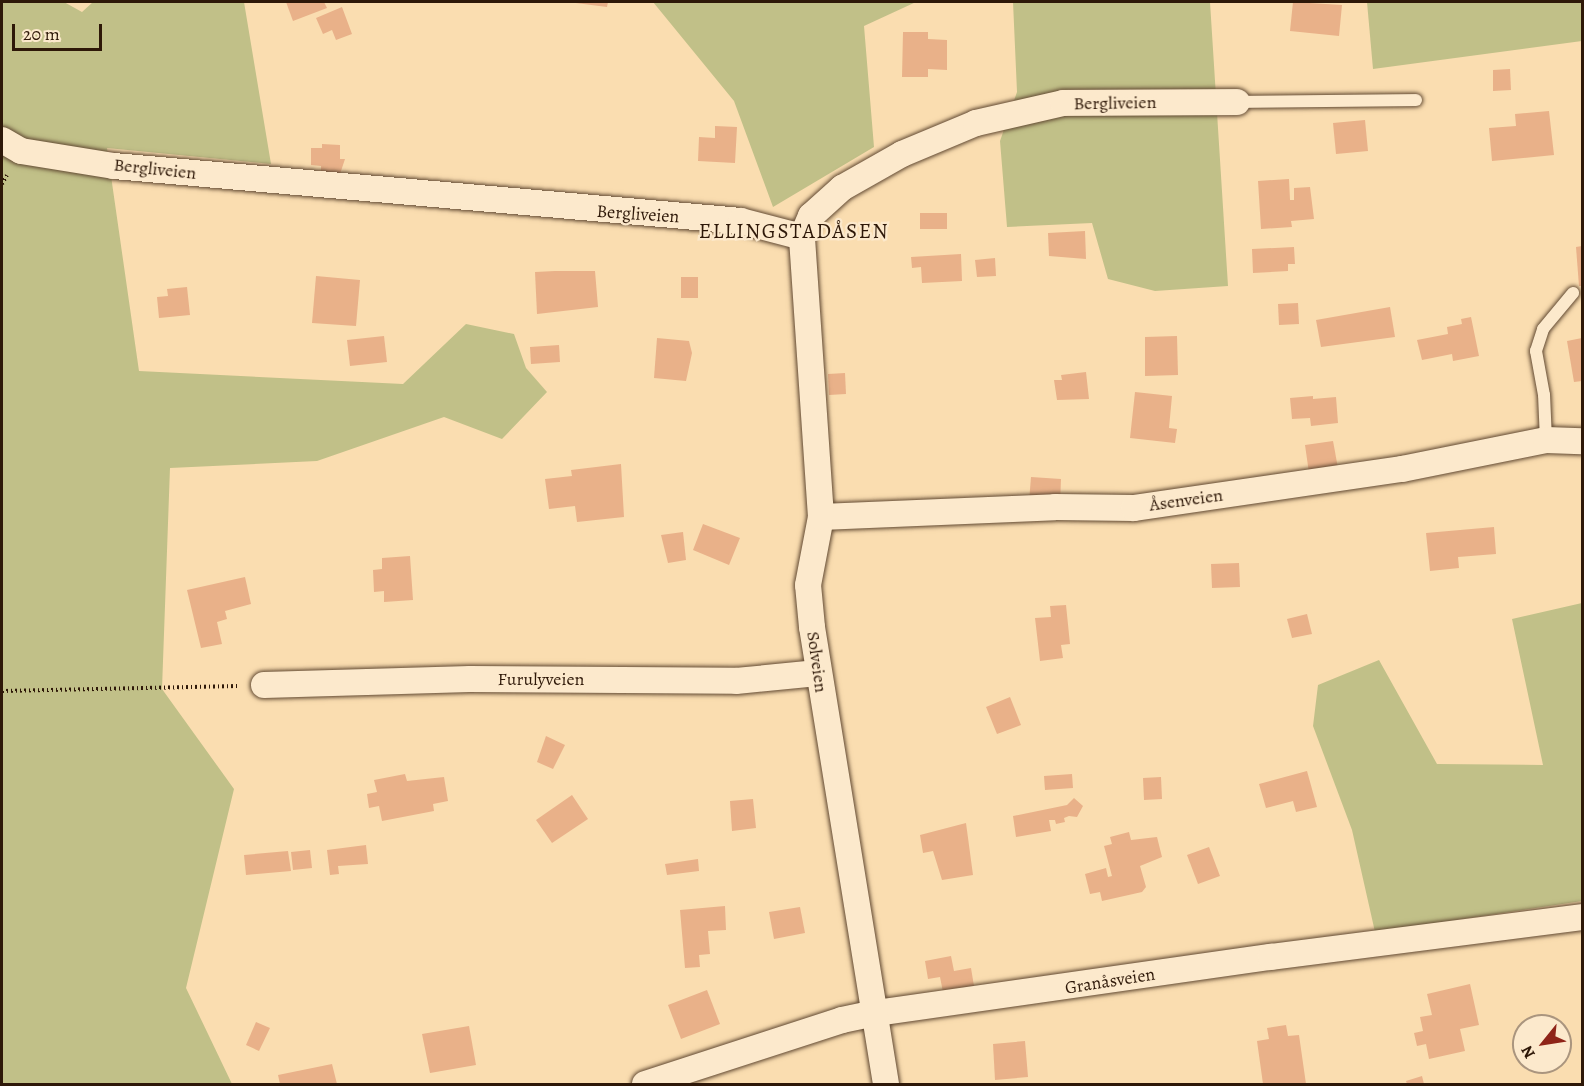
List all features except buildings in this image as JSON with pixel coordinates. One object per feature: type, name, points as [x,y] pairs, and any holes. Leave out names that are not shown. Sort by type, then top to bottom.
[{"type":"street","name":"Bergliveien","points":[[2,140],[21,151],[137,169],[741,221],[802,237],[811,216],[842,188],[902,154],[976,123],[1063,103],[1237,102]]},
{"type":"street","name":"Solveien","points":[[802,237],[821,517],[808,585],[818,673],[886,1084]]},
{"type":"street","name":"Åsenveien","points":[[821,517],[1055,507],[1134,508],[1402,469],[1546,440],[1582,441]]},
{"type":"street","name":"Furulyveien","points":[[264,685],[470,679],[736,681],[818,673]]},
{"type":"street","name":"Granåsveien","points":[[645,1084],[842,1020],[1271,957],[1582,917]]},
{"type":"lane","points":[[1237,102],[1416,100]]},
{"type":"lane","points":[[1546,440],[1544,395],[1536,351],[1543,329],[1573,293]]},
{"type":"path","points":[[2,691],[264,685]]},
{"type":"shaded area","points":[[2,2],[64,2],[82,12],[93,2],[244,2],[271,164],[107,148],[139,371],[403,384],[466,324],[514,334],[526,368],[547,392],[502,439],[444,417],[317,461],[170,468],[162,689],[234,789],[186,988],[232,1084],[2,1084]]},
{"type":"shaded area","points":[[653,2],[916,2],[864,26],[874,147],[773,207],[734,101]]},
{"type":"shaded area","points":[[1013,2],[1210,2],[1228,286],[1155,291],[1108,279],[1092,223],[1007,227],[1000,141],[1017,92]]},
{"type":"shaded area","points":[[1367,2],[1582,2],[1582,41],[1373,69]]},
{"type":"shaded area","points":[[1582,603],[1582,901],[1375,932],[1352,830],[1313,726],[1318,685],[1379,660],[1437,764],[1543,765],[1512,619]]},
{"type":"district","name":"ELLINGSTADÅSEN","points":[[794,231]]}]
